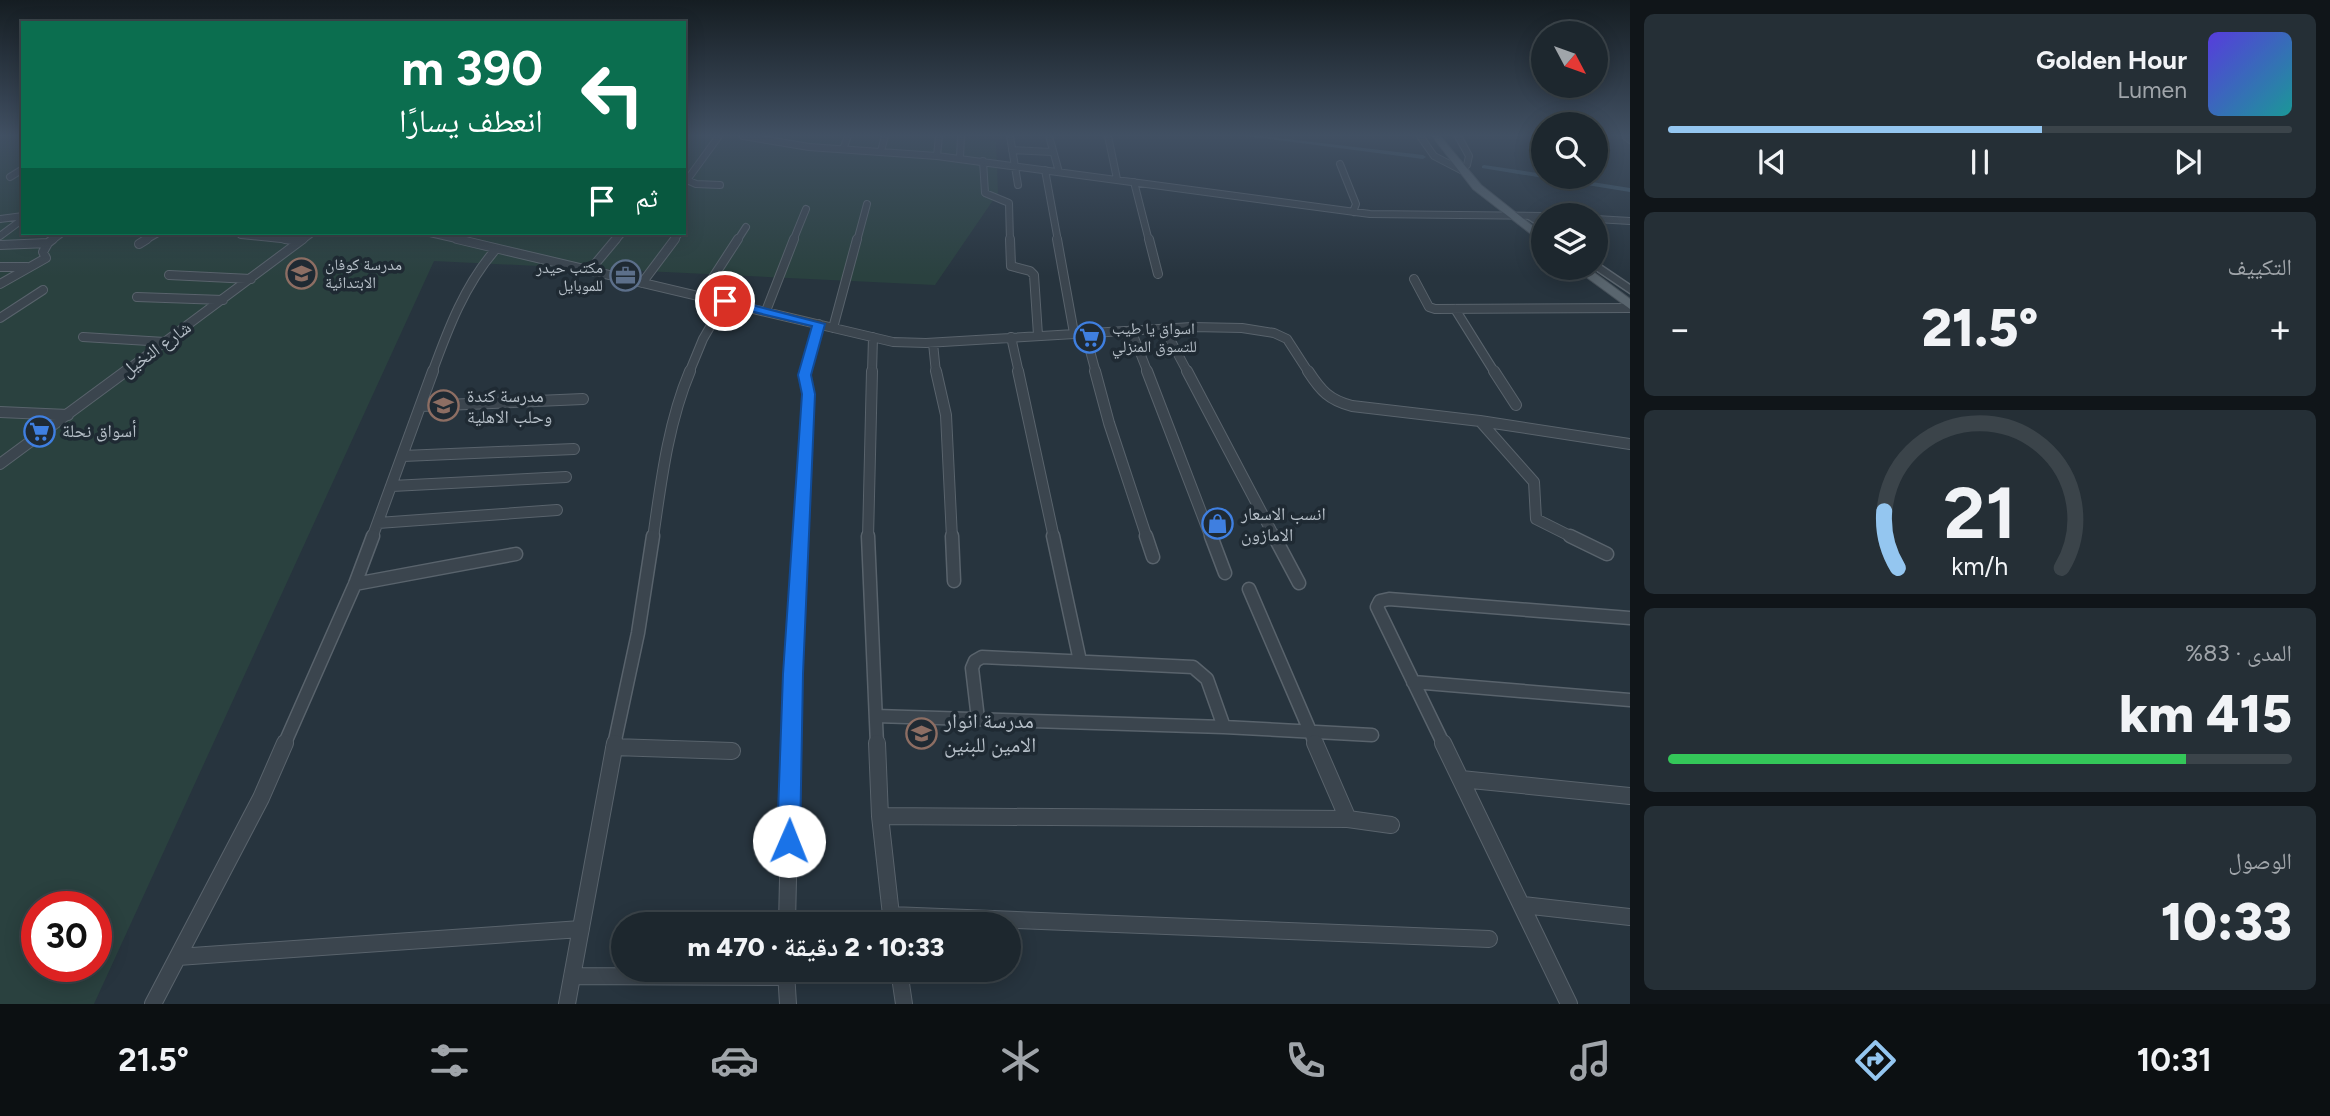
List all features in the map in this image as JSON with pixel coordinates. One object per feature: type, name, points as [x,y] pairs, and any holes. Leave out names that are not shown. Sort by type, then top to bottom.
[{"type":"main road","points":[[1475,183],[1531,231]]},
{"type":"main road","points":[[1596,280],[1630,306]]},
{"type":"street","points":[[693,183],[720,185]]},
{"type":"street","points":[[984,183],[985,193],[1009,204],[1011,266],[1030,271],[1034,275],[1038,335]]},
{"type":"street","points":[[1047,183],[1074,333]]},
{"type":"street","points":[[1134,183],[1158,274]]},
{"type":"street","points":[[1140,183],[1398,216],[1530,216]]},
{"type":"street","points":[[1348,183],[1356,204],[1353,212]]},
{"type":"street","points":[[833,328],[867,204]]},
{"type":"street","points":[[766,311],[806,209]]},
{"type":"street","points":[[0,219],[21,218]]},
{"type":"street","points":[[0,236],[21,220]]},
{"type":"street","points":[[1608,220],[1630,221]]},
{"type":"street","points":[[701,296],[746,227]]},
{"type":"street","points":[[0,284],[46,258],[43,252],[48,243],[59,235]]},
{"type":"street","points":[[139,244],[155,235]]},
{"type":"street","points":[[240,235],[300,241]]},
{"type":"street","name":"شارع النخيل","points":[[0,464],[309,235]]},
{"type":"street","points":[[439,235],[893,342],[933,343],[1164,328],[1242,328],[1274,333],[1287,339],[1322,393],[1333,401],[1394,413],[1480,421],[1630,444]]},
{"type":"street","points":[[460,240],[467,235]]},
{"type":"street","points":[[590,270],[620,235]]},
{"type":"street","points":[[642,283],[678,235]]},
{"type":"street","points":[[0,245],[48,243]]},
{"type":"street","points":[[153,1004],[261,798],[355,584],[463,297],[479,268],[495,249]]},
{"type":"street","points":[[0,267],[30,267]]},
{"type":"street","points":[[1608,274],[1630,290]]},
{"type":"street","points":[[169,275],[251,279]]},
{"type":"street","points":[[1414,279],[1430,308],[1630,306]]},
{"type":"street","points":[[0,318],[43,290]]},
{"type":"street","points":[[137,297],[223,300]]},
{"type":"street","points":[[567,1004],[614,747],[638,635],[661,482],[678,408],[697,351],[725,301]]},
{"type":"street","points":[[1455,309],[1516,405]]},
{"type":"street","points":[[787,912],[793,674],[808,394],[804,375],[819,324]]},
{"type":"street","points":[[1164,328],[1299,583]]},
{"type":"street","points":[[1131,330],[1226,573]]},
{"type":"street","points":[[1085,332],[1109,423],[1153,558]]},
{"type":"street","points":[[83,337],[165,342]]},
{"type":"street","points":[[873,337],[868,544],[880,816],[890,912]]},
{"type":"street","points":[[1011,337],[1080,661]]},
{"type":"street","points":[[933,343],[937,385],[946,415],[954,581]]},
{"type":"street","points":[[421,407],[583,399]]},
{"type":"street","points":[[0,412],[68,415]]},
{"type":"street","points":[[1480,421],[1534,482],[1536,519],[1607,554]]},
{"type":"street","points":[[403,456],[575,449]]},
{"type":"street","points":[[392,486],[566,477]]},
{"type":"street","points":[[378,523],[557,510]]},
{"type":"street","points":[[355,584],[516,554]]},
{"type":"street","points":[[1249,589],[1348,818]]},
{"type":"street","points":[[1569,1004],[1377,607],[1380,601],[1389,599],[1630,618]]},
{"type":"street","points":[[978,719],[972,668],[975,661],[982,657],[1193,667],[1207,679],[1224,727]]},
{"type":"street","points":[[1413,682],[1630,701]]},
{"type":"street","points":[[876,716],[1224,727],[1373,735]]},
{"type":"street","points":[[614,747],[732,751]]},
{"type":"street","points":[[1461,779],[1630,796]]},
{"type":"street","points":[[880,816],[1348,818],[1391,825]]},
{"type":"street","points":[[1523,905],[1630,917]]},
{"type":"street","points":[[1021,923],[1489,939]]},
{"type":"street","points":[[178,957],[581,929]]},
{"type":"street","points":[[572,976],[611,975]]},
{"type":"street","points":[[787,982],[788,1004]]},
{"type":"street","points":[[901,982],[904,1004]]},
{"type":"green space","points":[[0,183],[21,183],[21,235],[686,235],[686,183],[998,183],[998,193],[935,285],[434,261],[112,965],[112,891],[21,891],[21,982],[104,982],[94,1004],[0,1004]]},
{"type":"waterway","points":[[1608,187],[1630,190]]},
{"type":"place","name":"مدرسة كوفان الابتدائية","points":[[302,273]]},
{"type":"place","name":"مكتب حيدر للموبايل","points":[[626,276]]},
{"type":"place","name":"اسواق يا طيب للتسوق المنزلي","points":[[1089,337]]},
{"type":"place","name":"مدرسة كندة وحلب الاهلية","points":[[444,406]]},
{"type":"place","name":"أسواق نحلة","points":[[39,431]]},
{"type":"place","name":"انسب الاسعار الامازون","points":[[1218,524]]},
{"type":"place","name":"مدرسة انوار الامين للبنين","points":[[921,733]]},
{"type":"route","points":[[725,301],[819,324],[804,375],[808,394],[793,674],[789,841]]}]
